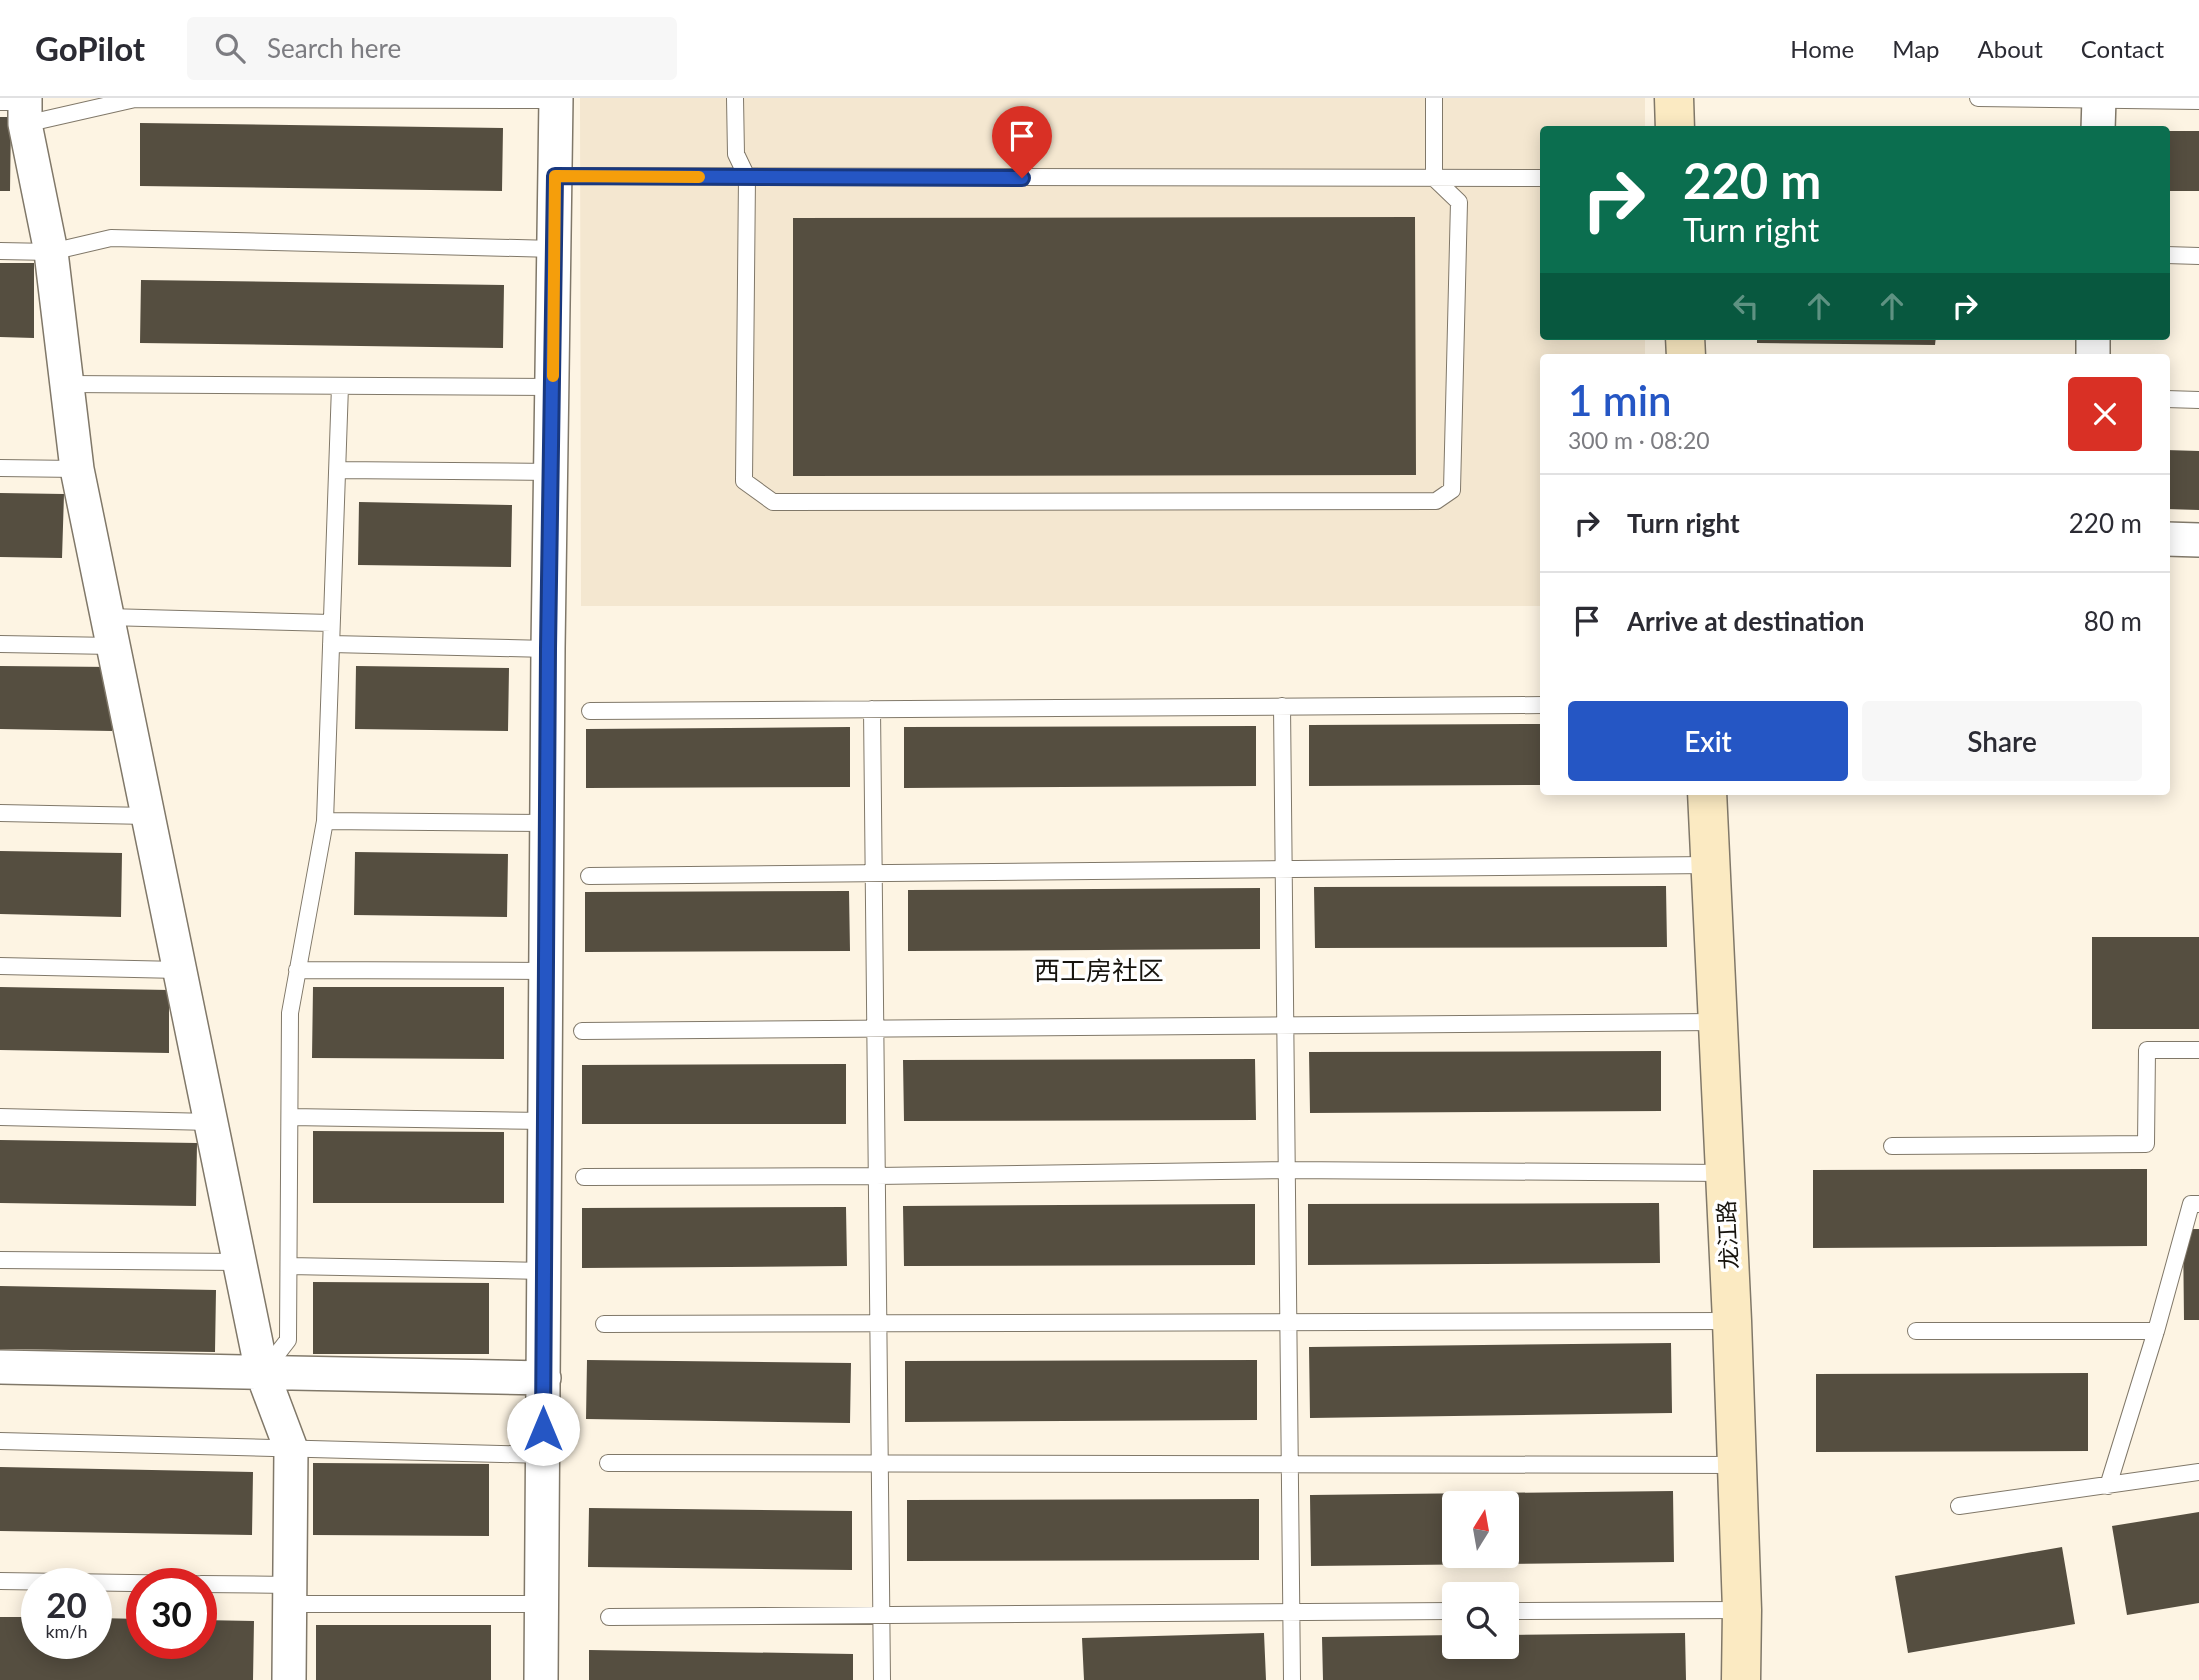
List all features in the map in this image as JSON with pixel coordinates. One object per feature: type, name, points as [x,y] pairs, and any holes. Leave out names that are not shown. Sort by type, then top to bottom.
[{"type":"street","points":[[1674,98],[1675,126]]},
{"type":"street","points":[[541,1680],[548,649],[556,99]]},
{"type":"street","points":[[19,107],[51,252],[77,470],[262,1372],[291,1449],[289,1680]]},
{"type":"street","points":[[2170,539],[2199,540]]},
{"type":"street","name":"龙江路","points":[[1707,795],[1732,1321],[1742,1609],[1741,1680]]},
{"type":"street","points":[[0,1367],[544,1378]]},
{"type":"lane","points":[[736,98],[736,154],[747,177],[744,481],[773,502],[1436,501],[1452,490],[1460,202],[1434,178],[1434,98]]},
{"type":"lane","points":[[1978,98],[2099,109],[2199,102]]},
{"type":"lane","points":[[19,107],[135,99],[556,99]]},
{"type":"lane","points":[[555,176],[1540,178]]},
{"type":"lane","points":[[0,251],[51,252],[111,238],[554,249]]},
{"type":"lane","points":[[2170,255],[2199,256]]},
{"type":"lane","points":[[68,384],[553,387]]},
{"type":"lane","points":[[262,1372],[288,1340],[290,1013],[325,821],[340,386]]},
{"type":"lane","points":[[2170,399],[2199,400]]},
{"type":"lane","points":[[0,468],[77,470]]},
{"type":"lane","points":[[337,470],[551,472]]},
{"type":"lane","points":[[0,644],[110,632],[331,623]]},
{"type":"lane","points":[[331,644],[548,649]]},
{"type":"lane","points":[[590,711],[1540,705]]},
{"type":"lane","points":[[1282,706],[1292,1680]]},
{"type":"lane","points":[[872,709],[882,1680]]},
{"type":"lane","points":[[0,813],[148,816]]},
{"type":"lane","points":[[325,821],[547,823]]},
{"type":"lane","points":[[589,876],[1711,865]]},
{"type":"lane","points":[[0,966],[179,970]]},
{"type":"lane","points":[[297,970],[547,971]]},
{"type":"lane","points":[[582,1031],[1718,1022]]},
{"type":"lane","points":[[1892,1146],[2146,1144],[2147,1050],[2199,1050]]},
{"type":"lane","points":[[0,1117],[211,1122]]},
{"type":"lane","points":[[290,1117],[546,1121]]},
{"type":"lane","points":[[584,1177],[1287,1170],[1726,1174]]},
{"type":"lane","points":[[2108,1486],[2156,1331],[2191,1204],[2199,1204]]},
{"type":"lane","points":[[0,1260],[240,1262]]},
{"type":"lane","points":[[289,1266],[545,1271]]},
{"type":"lane","points":[[604,1324],[1732,1321]]},
{"type":"lane","points":[[1916,1331],[2156,1331]]},
{"type":"lane","points":[[0,1441],[543,1455]]},
{"type":"lane","points":[[608,1463],[1737,1465]]},
{"type":"lane","points":[[1959,1506],[2199,1472]]},
{"type":"lane","points":[[0,1581],[126,1583]]},
{"type":"lane","points":[[217,1586],[290,1595],[542,1604]]},
{"type":"lane","points":[[1519,1611],[1742,1609]]},
{"type":"lane","points":[[609,1617],[1442,1611]]},
{"type":"shaded area","points":[[580,98],[1645,98],[1645,126],[1540,126],[1540,340],[1645,340],[1645,354],[1540,354],[1540,606],[581,606]]},
{"type":"building","points":[[0,117],[11,117],[10,191],[0,191]]},
{"type":"building","points":[[140,123],[503,128],[502,191],[140,186]]},
{"type":"building","points":[[2170,131],[2199,131],[2199,191],[2170,191]]},
{"type":"building","points":[[1415,217],[1416,475],[793,476],[793,218]]},
{"type":"building","points":[[0,263],[34,263],[34,338],[0,337]]},
{"type":"building","points":[[141,280],[504,285],[503,348],[140,343]]},
{"type":"building","points":[[1757,340],[1936,340],[1935,345],[1757,343]]},
{"type":"building","points":[[2170,450],[2199,451],[2199,510],[2170,509]]},
{"type":"building","points":[[0,493],[64,494],[62,558],[0,557]]},
{"type":"building","points":[[359,502],[512,505],[511,567],[358,565]]},
{"type":"building","points":[[0,666],[113,667],[112,731],[0,729]]},
{"type":"building","points":[[356,666],[509,668],[508,731],[355,729]]},
{"type":"building","points":[[1540,724],[1540,785],[1309,786],[1309,725]]},
{"type":"building","points":[[1256,726],[1256,786],[904,788],[904,727]]},
{"type":"building","points":[[850,727],[850,787],[586,788],[586,729]]},
{"type":"building","points":[[0,851],[122,853],[121,917],[0,914]]},
{"type":"building","points":[[355,852],[508,854],[507,917],[354,915]]},
{"type":"building","points":[[1666,886],[1667,947],[1315,948],[1314,887]]},
{"type":"building","points":[[1260,888],[1260,949],[908,951],[908,890]]},
{"type":"building","points":[[849,891],[850,951],[585,952],[585,892]]},
{"type":"building","points":[[2092,937],[2199,937],[2199,1029],[2092,1029]]},
{"type":"building","points":[[0,987],[169,990],[169,1053],[0,1050]]},
{"type":"building","points":[[313,987],[504,987],[504,1059],[312,1058]]},
{"type":"building","points":[[1661,1051],[1661,1111],[1310,1113],[1309,1052]]},
{"type":"building","points":[[1255,1059],[1256,1120],[904,1121],[903,1060]]},
{"type":"building","points":[[846,1064],[846,1124],[582,1124],[582,1065]]},
{"type":"building","points":[[313,1131],[504,1132],[504,1203],[313,1203]]},
{"type":"building","points":[[0,1140],[197,1143],[196,1206],[0,1203]]},
{"type":"building","points":[[2147,1169],[2147,1246],[1813,1248],[1813,1170]]},
{"type":"building","points":[[1659,1203],[1660,1263],[1308,1265],[1308,1204]]},
{"type":"building","points":[[1255,1204],[1255,1265],[904,1266],[903,1206]]},
{"type":"building","points":[[846,1207],[847,1266],[582,1268],[582,1208]]},
{"type":"building","points":[[2183,1229],[2199,1229],[2199,1320],[2184,1320]]},
{"type":"building","points":[[313,1282],[489,1283],[489,1354],[313,1354]]},
{"type":"building","points":[[0,1286],[216,1290],[215,1352],[0,1349]]},
{"type":"building","points":[[1671,1343],[1672,1413],[1310,1418],[1309,1347]]},
{"type":"building","points":[[587,1360],[851,1363],[850,1423],[586,1419]]},
{"type":"building","points":[[1257,1360],[1257,1420],[905,1422],[905,1361]]},
{"type":"building","points":[[2088,1373],[2088,1451],[1816,1452],[1816,1374]]},
{"type":"building","points":[[313,1463],[489,1464],[489,1536],[313,1535]]},
{"type":"building","points":[[0,1467],[253,1472],[252,1535],[0,1531]]},
{"type":"building","points":[[1673,1491],[1674,1562],[1519,1564],[1519,1493]]},
{"type":"building","points":[[1442,1494],[1442,1565],[1311,1566],[1310,1495]]},
{"type":"building","points":[[1259,1499],[1259,1560],[907,1561],[907,1500]]},
{"type":"building","points":[[589,1508],[852,1511],[852,1570],[588,1567]]},
{"type":"building","points":[[2199,1512],[2199,1603],[2127,1615],[2112,1526]]},
{"type":"building","points":[[2062,1547],[2075,1624],[1908,1653],[1895,1576]]},
{"type":"building","points":[[0,1617],[21,1617],[21,1659],[112,1659],[112,1618],[126,1619],[126,1659],[217,1659],[217,1620],[254,1621],[253,1680],[0,1680]]},
{"type":"building","points":[[316,1625],[491,1625],[491,1680],[316,1680]]},
{"type":"building","points":[[1264,1633],[1266,1680],[1084,1680],[1082,1638]]},
{"type":"building","points":[[1685,1633],[1686,1680],[1323,1680],[1322,1637],[1442,1635],[1442,1659],[1519,1659],[1519,1635]]},
{"type":"building","points":[[589,1650],[853,1654],[853,1680],[589,1680]]},
{"type":"slow traffic","points":[[553,376],[555,176],[699,177]]},
{"type":"district","name":"西工房社区","points":[[1099,971]]},
{"type":"route","points":[[543,1429],[548,649],[555,176],[1022,178]]}]
